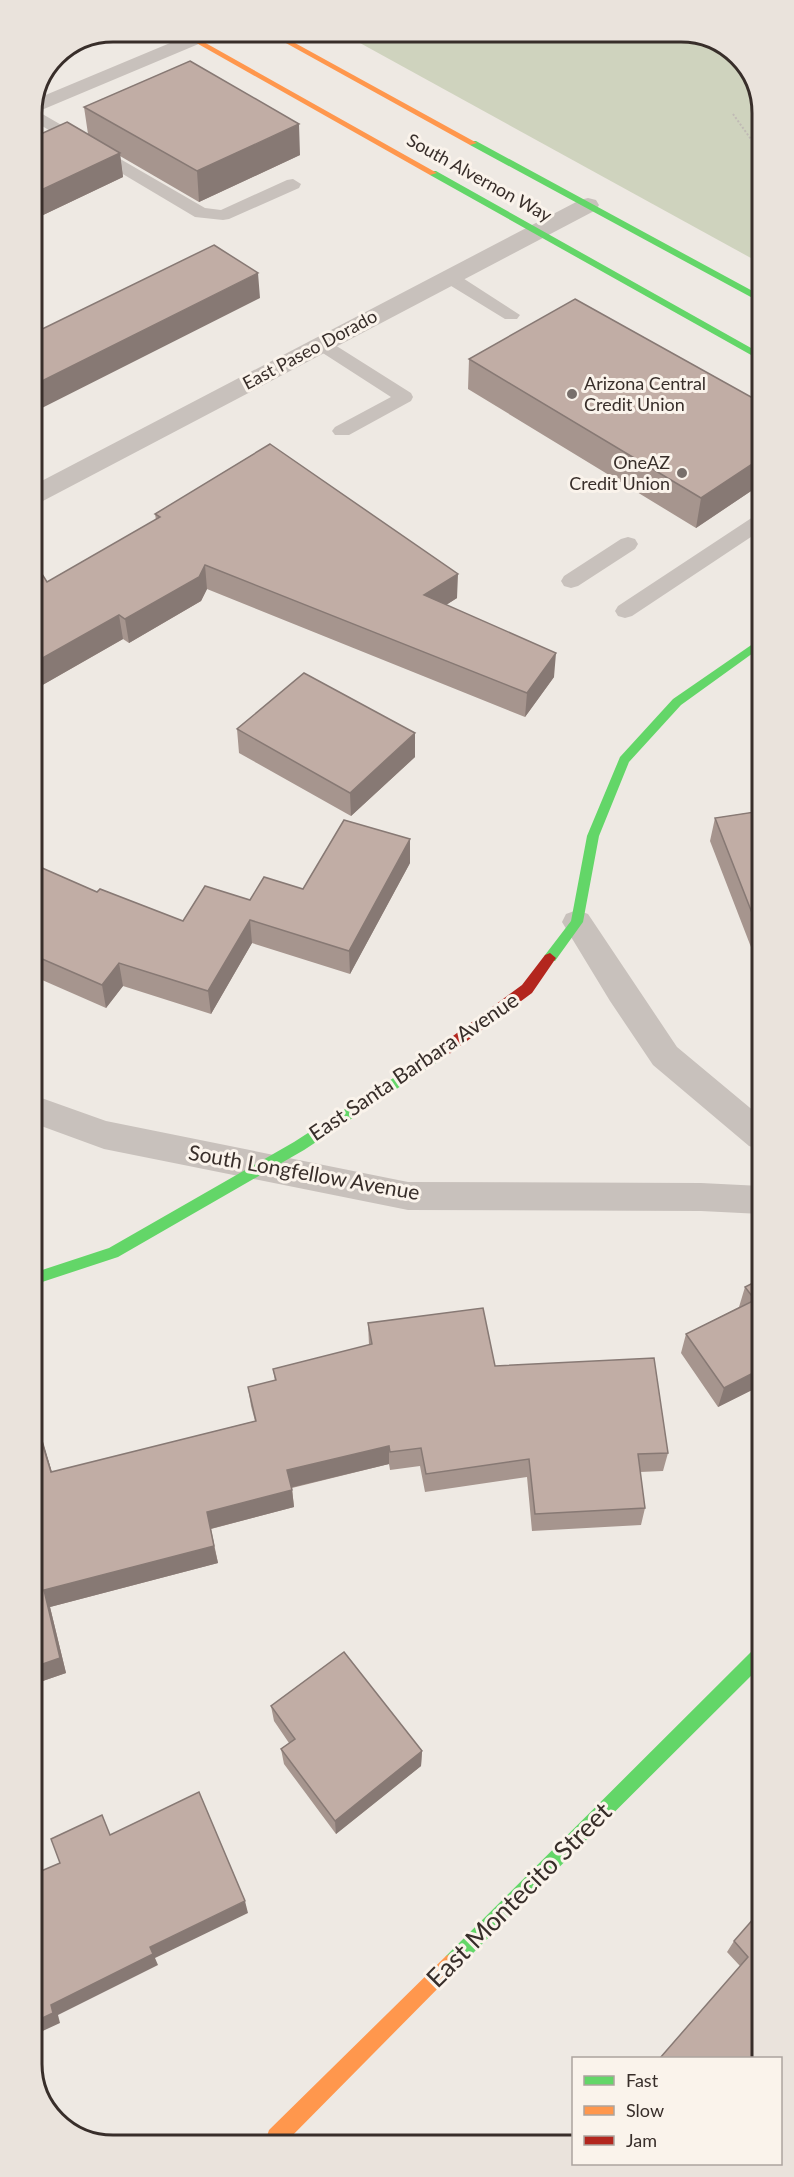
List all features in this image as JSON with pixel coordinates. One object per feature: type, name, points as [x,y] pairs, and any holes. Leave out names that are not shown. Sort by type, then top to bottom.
[{"type":"main road","name":"South Alvernon Way","points":[[200,42],[752,352]]},
{"type":"main road","name":"South Alvernon Way","points":[[288,42],[752,295]]},
{"type":"main road","name":"East Santa Barbara Avenue","points":[[42,1276],[113,1252],[262,1167],[438,1055],[527,989],[578,922],[593,836],[624,760],[677,702],[752,650]]},
{"type":"main road","name":"East Montecito Street","points":[[276,2135],[752,1663]]},
{"type":"street","points":[[43,103],[173,42]]},
{"type":"street","name":"East Paseo Dorado","points":[[42,491],[588,205]]},
{"type":"street","points":[[578,922],[621,992],[665,1056],[752,1128]]},
{"type":"street","name":"South Longfellow Avenue","points":[[42,1112],[104,1136],[408,1196],[701,1197],[752,1200]]},
{"type":"lane","points":[[42,119],[201,213],[223,215],[293,184]]},
{"type":"lane","points":[[449,277],[511,315]]},
{"type":"lane","points":[[321,344],[404,397],[342,431]]},
{"type":"lane","points":[[625,611],[752,527]]},
{"type":"lane","points":[[571,581],[628,544]]},
{"type":"path","points":[[733,114],[752,141]]},
{"type":"green space","points":[[358,42],[686,42],[708,47],[731,63],[740,74],[750,95],[752,259]]},
{"type":"building","points":[[190,61],[299,124],[197,171],[84,107]]},
{"type":"building","points":[[67,122],[120,153],[42,190],[42,133]]},
{"type":"building","points":[[214,245],[258,273],[42,381],[42,329]]},
{"type":"building","points":[[575,299],[752,398],[752,464],[701,498],[469,359]]},
{"type":"building","points":[[270,444],[458,574],[424,595],[556,653],[527,693],[205,565],[199,577],[125,619],[119,615],[42,658],[42,574],[47,582],[160,517],[155,514]]},
{"type":"building","points":[[304,673],[415,733],[350,793],[237,729]]},
{"type":"building","points":[[752,812],[752,913],[715,818]]},
{"type":"building","points":[[344,820],[410,839],[349,951],[250,920],[208,991],[119,963],[102,985],[42,959],[42,868],[97,892],[100,889],[183,921],[205,886],[250,900],[264,877],[303,889]]},
{"type":"building","points":[[752,1284],[752,1296],[745,1287]]},
{"type":"building","points":[[752,1301],[752,1374],[724,1388],[686,1334]]},
{"type":"building","points":[[483,1308],[495,1366],[654,1358],[668,1453],[638,1454],[645,1508],[535,1514],[529,1459],[426,1474],[421,1448],[390,1452],[389,1446],[287,1470],[292,1490],[207,1512],[214,1546],[44,1590],[60,1658],[42,1664],[42,1442],[51,1472],[256,1421],[248,1387],[276,1380],[273,1369],[372,1344],[368,1323]]},
{"type":"building","points":[[344,1652],[422,1751],[335,1821],[281,1749],[295,1739],[271,1706]]},
{"type":"building","points":[[199,1792],[245,1901],[150,1947],[153,1954],[51,2005],[53,2013],[42,2018],[42,1871],[60,1863],[51,1839],[102,1815],[110,1835]]},
{"type":"building","points":[[752,1920],[752,2057],[661,2057],[748,1957],[734,1941]]},
{"type":"traffic: fast","points":[[473,143],[752,295]]},
{"type":"traffic: fast","points":[[433,173],[752,352]]},
{"type":"traffic: fast","points":[[550,958],[577,922],[593,836],[624,760],[677,702],[752,649]]},
{"type":"traffic: fast","points":[[42,1276],[113,1253],[299,1146],[443,1051]]},
{"type":"traffic: fast","points":[[452,1962],[752,1663]]},
{"type":"traffic: slow","points":[[199,42],[433,173]]},
{"type":"traffic: slow","points":[[288,42],[473,143]]},
{"type":"traffic: slow","points":[[278,2135],[452,1962]]},
{"type":"traffic: jam","points":[[443,1051],[527,989],[550,958]]},
{"type":"place","name":"Arizona Central Credit Union","points":[[572,394]]},
{"type":"place","name":"OneAZ Credit Union","points":[[682,473]]}]
